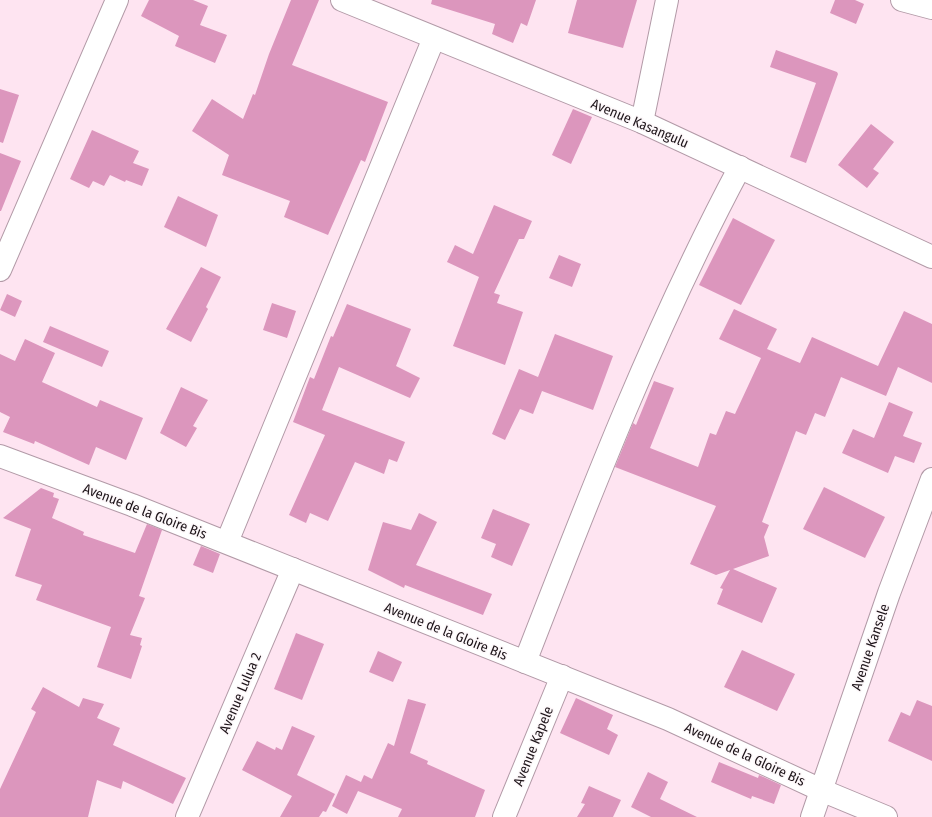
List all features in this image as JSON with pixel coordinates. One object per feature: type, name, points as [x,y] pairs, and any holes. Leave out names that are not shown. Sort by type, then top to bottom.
[{"type":"street","points":[[0,270],[117,0]]},
{"type":"street","name":"Avenue Kasangulu","points":[[342,0],[642,122],[932,257]]},
{"type":"street","points":[[642,122],[667,0]]},
{"type":"street","points":[[902,0],[932,8]]},
{"type":"street","points":[[227,542],[434,38]]},
{"type":"street","points":[[525,662],[592,489],[661,326],[704,234],[740,167]]},
{"type":"street","name":"Avenue de la Gloire Bis","points":[[2,464],[132,505],[227,542],[668,719],[821,790],[886,817]]},
{"type":"street","name":"Avenue Kansele","points":[[812,817],[889,592],[932,479]]},
{"type":"street","name":"Avenue Lulua 2","points":[[187,817],[293,569]]},
{"type":"street","name":"Avenue Kapele","points":[[504,817],[562,676]]},
{"type":"building","points":[[149,0],[193,0],[208,6],[200,25],[227,35],[215,63],[175,46],[179,36],[141,16]]},
{"type":"building","points":[[291,0],[319,0],[292,65],[388,102],[365,162],[361,160],[328,235],[284,217],[290,201],[222,175],[229,155],[192,131],[212,99],[243,119],[253,94],[255,95],[269,54]]},
{"type":"building","points":[[432,0],[536,0],[527,26],[521,23],[513,43],[492,34],[495,24],[431,4]]},
{"type":"building","points":[[577,0],[637,0],[623,48],[568,33]]},
{"type":"building","points":[[835,0],[855,0],[864,4],[856,24],[830,13]]},
{"type":"building","points":[[776,50],[837,72],[838,74],[806,163],[790,157],[816,83],[770,67]]},
{"type":"building","points":[[0,89],[19,95],[3,143],[0,142]]},
{"type":"building","points":[[573,109],[592,117],[571,164],[552,155]]},
{"type":"building","points":[[871,124],[894,142],[873,169],[879,173],[867,188],[838,165]]},
{"type":"building","points":[[92,130],[139,151],[133,163],[149,169],[142,186],[126,180],[125,182],[110,175],[104,186],[93,181],[89,188],[70,179]]},
{"type":"building","points":[[0,153],[21,161],[1,211],[0,211]]},
{"type":"building","points":[[178,196],[218,215],[206,247],[164,227]]},
{"type":"building","points":[[494,205],[532,221],[524,239],[519,239],[494,293],[500,295],[497,303],[523,312],[505,365],[453,346],[479,277],[447,262],[455,245],[473,254]]},
{"type":"building","points":[[733,218],[775,240],[741,305],[699,285]]},
{"type":"building","points":[[559,255],[581,264],[572,287],[549,278]]},
{"type":"building","points":[[201,267],[221,277],[206,307],[208,309],[191,342],[166,329]]},
{"type":"building","points":[[7,294],[22,301],[15,317],[0,310]]},
{"type":"building","points":[[272,303],[296,311],[287,338],[263,330]]},
{"type":"building","points":[[347,304],[411,329],[396,366],[420,378],[410,398],[339,367],[322,410],[405,442],[397,462],[389,459],[384,474],[355,462],[328,521],[310,513],[306,523],[289,515],[325,435],[293,422],[310,377],[314,379],[331,336],[333,337]]},
{"type":"building","points":[[734,309],[777,329],[767,349],[800,363],[812,337],[878,366],[904,311],[932,324],[932,383],[898,367],[886,396],[841,377],[825,417],[815,413],[806,435],[796,431],[762,522],[769,525],[764,537],[769,556],[733,569],[777,588],[762,623],[717,604],[723,589],[720,588],[730,570],[716,575],[690,564],[716,506],[615,467],[633,423],[636,425],[654,381],[674,388],[650,448],[698,467],[710,433],[716,435],[726,411],[735,414],[761,358],[719,339]]},
{"type":"building","points":[[50,326],[109,351],[102,367],[43,342]]},
{"type":"building","points":[[555,334],[613,356],[593,410],[542,391],[533,414],[520,409],[505,440],[492,434],[519,369],[538,377]]},
{"type":"building","points":[[25,339],[55,353],[42,382],[97,407],[100,400],[143,418],[126,460],[96,447],[89,465],[35,441],[34,444],[3,432],[10,417],[0,412],[0,354],[15,361]]},
{"type":"building","points":[[181,387],[208,400],[193,426],[197,428],[186,447],[160,433]]},
{"type":"building","points":[[889,402],[913,412],[903,436],[922,443],[914,463],[895,456],[888,473],[842,453],[853,429],[874,438]]},
{"type":"building","points":[[824,487],[885,517],[865,558],[803,529]]},
{"type":"building","points":[[41,488],[54,493],[53,497],[59,499],[52,518],[84,532],[83,535],[135,553],[147,524],[162,530],[139,596],[145,598],[130,635],[142,638],[140,645],[142,646],[131,679],[97,667],[111,627],[36,600],[42,585],[15,576],[31,529],[3,518]]},
{"type":"building","points":[[493,509],[530,524],[512,566],[491,557],[496,544],[481,538]]},
{"type":"building","points":[[419,513],[437,522],[416,565],[492,594],[483,615],[405,585],[404,588],[368,570],[383,522],[411,530]]},
{"type":"building","points":[[201,546],[220,554],[213,573],[193,565]]},
{"type":"building","points":[[296,633],[324,644],[302,700],[274,689]]},
{"type":"building","points":[[742,650],[795,674],[777,711],[724,687]]},
{"type":"building","points":[[378,651],[402,662],[393,682],[369,672]]},
{"type":"building","points":[[43,687],[79,707],[83,698],[104,704],[97,718],[120,728],[113,745],[186,778],[173,804],[123,781],[121,789],[97,780],[88,817],[0,817],[0,789],[36,712],[31,709]]},
{"type":"building","points":[[576,698],[613,715],[607,729],[618,735],[609,755],[560,733]]},
{"type":"building","points":[[408,699],[426,704],[410,753],[428,761],[427,764],[485,790],[475,817],[398,817],[402,809],[358,791],[347,814],[332,806],[346,775],[361,782],[364,775],[372,779],[388,743],[394,746]]},
{"type":"building","points":[[917,700],[932,706],[932,761],[888,741],[901,712],[910,716]]},
{"type":"building","points":[[292,726],[315,736],[297,775],[335,794],[326,812],[323,811],[319,817],[280,817],[292,796],[242,770],[257,741],[275,750],[276,747],[282,750]]},
{"type":"building","points":[[719,762],[758,778],[759,775],[781,785],[774,804],[752,796],[751,799],[711,782]]},
{"type":"building","points":[[648,772],[668,782],[660,799],[697,817],[651,817],[631,807]]},
{"type":"building","points":[[589,786],[621,800],[613,817],[577,817],[585,804],[581,803]]}]
